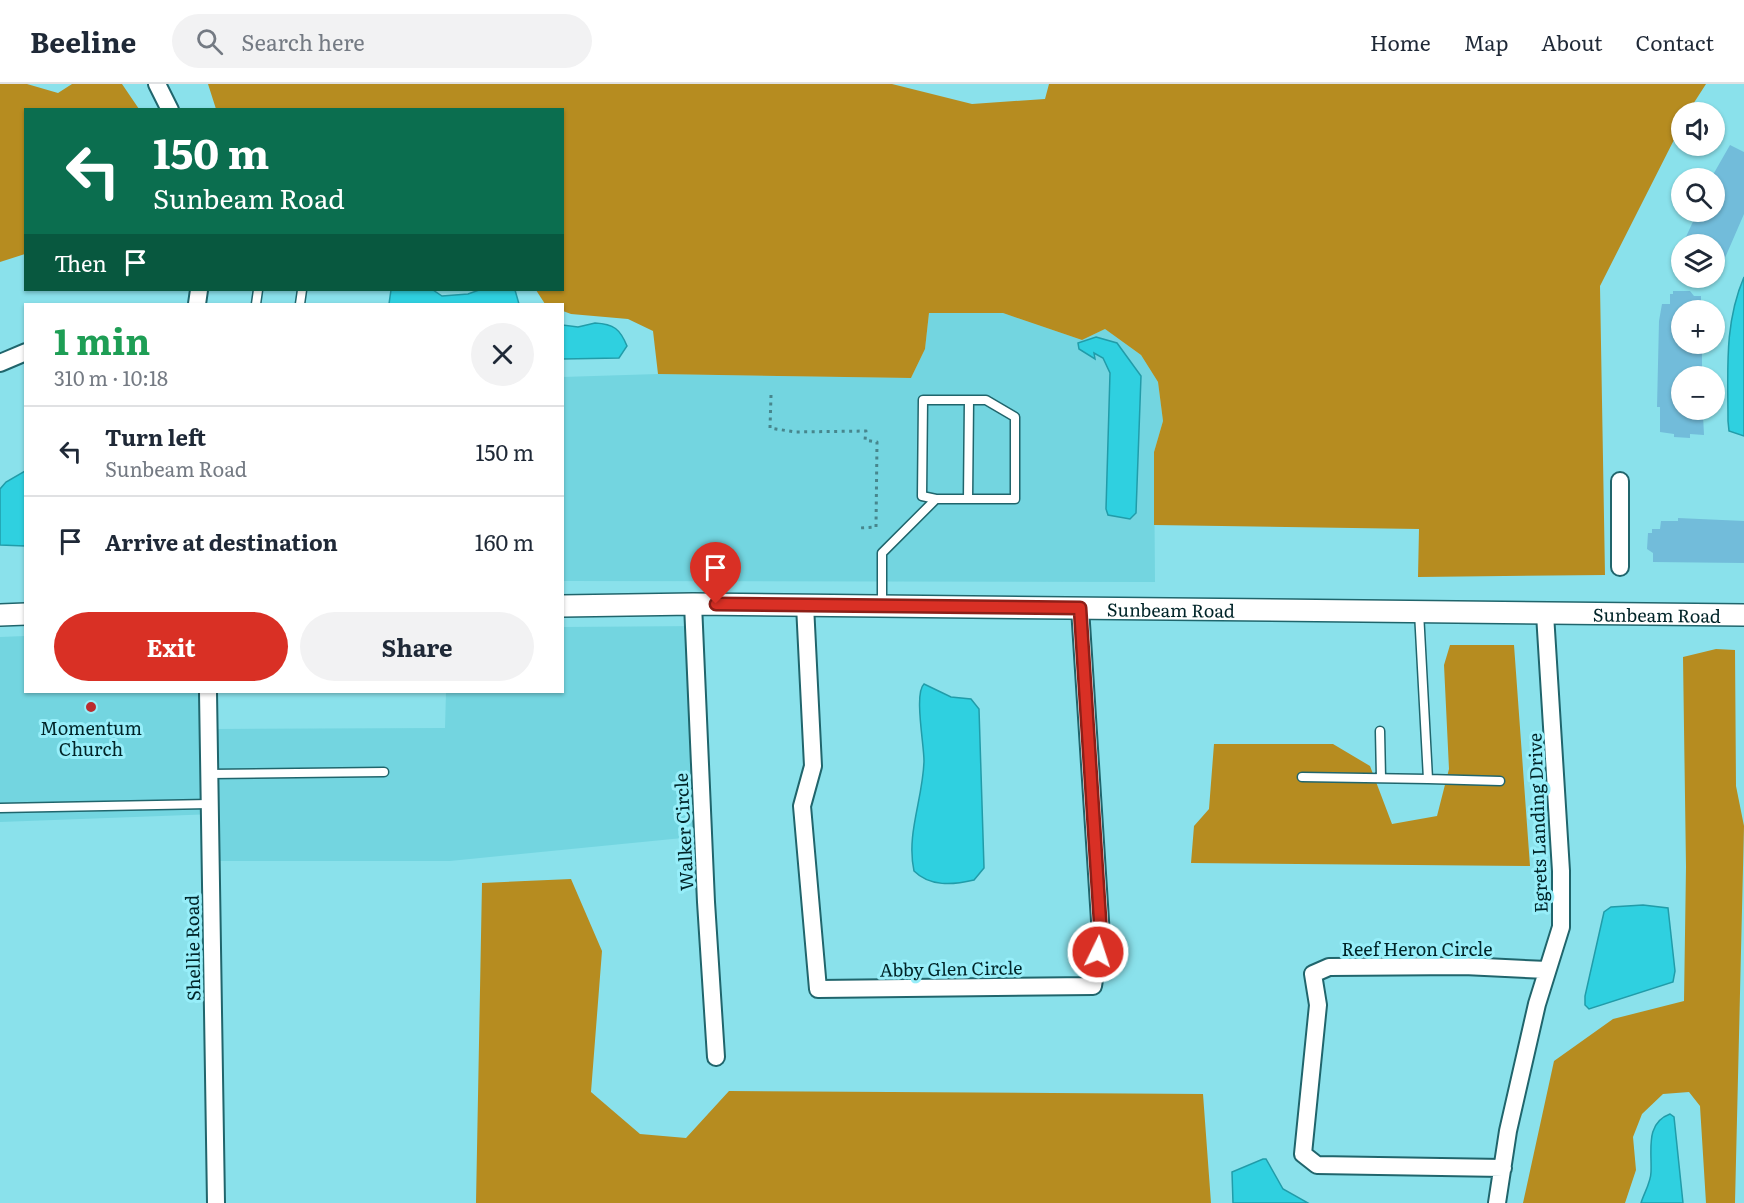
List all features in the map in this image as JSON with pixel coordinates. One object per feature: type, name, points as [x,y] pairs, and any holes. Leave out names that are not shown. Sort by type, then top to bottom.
[{"type":"street","points":[[158,84],[169,108]]},
{"type":"street","points":[[0,363],[24,353]]},
{"type":"street","points":[[1620,481],[1620,567]]},
{"type":"street","name":"Sunbeam Road","points":[[564,606],[693,604],[1744,615]]},
{"type":"street","name":"Walker Circle","points":[[693,604],[706,902],[716,1057]]},
{"type":"street","name":"Abby Glen Circle","points":[[806,605],[813,766],[802,806],[818,989],[1093,986],[1101,936],[1080,608]]},
{"type":"street","points":[[0,615],[24,614]]},
{"type":"street","name":"Egrets Landing Drive","points":[[1497,1203],[1508,1131],[1547,970],[1561,927],[1561,871],[1545,614]]},
{"type":"street","name":"Shellie Road","points":[[208,693],[216,1203]]},
{"type":"street","name":"Reef Heron Circle","points":[[1503,1168],[1317,1165],[1303,1154],[1318,1005],[1313,974],[1329,966],[1464,966],[1547,970]]},
{"type":"lane","points":[[923,400],[986,400],[1015,417],[1015,499],[968,499],[936,499],[922,496],[923,400]]},
{"type":"lane","points":[[968,499],[969,400]]},
{"type":"lane","points":[[882,606],[882,553],[936,499]]},
{"type":"lane","points":[[1419,612],[1428,779]]},
{"type":"lane","points":[[1380,731],[1381,778]]},
{"type":"lane","points":[[209,774],[384,772]]},
{"type":"lane","points":[[1302,777],[1500,781]]},
{"type":"lane","points":[[0,808],[209,804]]},
{"type":"path","points":[[771,395],[770,428],[795,432],[866,431],[865,440],[877,442],[876,527],[859,528]]},
{"type":"shaded area","points":[[0,84],[27,84],[58,93],[72,84],[122,84],[138,108],[24,108],[24,254],[0,262]]},
{"type":"shaded area","points":[[208,84],[892,84],[972,104],[1045,99],[1049,84],[1706,84],[1694,102],[1671,102],[1671,146],[1600,286],[1605,575],[1418,577],[1419,529],[1154,525],[1154,452],[1163,421],[1158,382],[1141,355],[1105,329],[1082,340],[1003,313],[929,313],[925,349],[911,378],[658,374],[653,331],[628,319],[571,314],[564,311],[564,303],[544,303],[537,291],[564,291],[564,108],[216,108]]},
{"type":"shaded area","points":[[1744,277],[1744,436],[1729,431],[1728,348],[1733,312]]},
{"type":"shaded area","points":[[391,291],[434,291],[442,296],[476,291],[515,291],[519,303],[389,303]]},
{"type":"shaded area","points":[[929,313],[1003,313],[1082,340],[1105,329],[1141,355],[1158,382],[1163,421],[1154,452],[1155,582],[564,581],[564,377],[658,374],[911,378],[925,349]]},
{"type":"shaded area","points":[[595,323],[612,326],[622,335],[627,346],[619,358],[564,359],[564,325],[578,327]]},
{"type":"shaded area","points":[[1096,337],[1117,343],[1141,376],[1136,513],[1130,519],[1108,515],[1106,509],[1110,373],[1103,358],[1094,353],[1095,359],[1079,349],[1078,343]]},
{"type":"shaded area","points":[[24,472],[24,546],[0,545],[0,489],[6,482]]},
{"type":"shaded area","points":[[702,626],[713,835],[450,861],[218,861],[215,814],[0,822],[0,637],[24,636],[24,693],[216,693],[216,729],[445,728],[446,693],[564,693],[564,627]]},
{"type":"shaded area","points":[[1450,645],[1514,645],[1530,866],[1191,863],[1194,826],[1209,809],[1214,744],[1333,744],[1370,766],[1392,824],[1437,816],[1449,769],[1444,665]]},
{"type":"shaded area","points":[[1716,649],[1735,650],[1736,786],[1744,826],[1735,1203],[1706,1203],[1700,1106],[1689,1092],[1663,1094],[1642,1114],[1633,1137],[1636,1170],[1625,1203],[1523,1203],[1554,1061],[1613,1019],[1684,1001],[1686,867],[1683,657]]},
{"type":"shaded area","points":[[924,684],[951,697],[971,699],[979,709],[984,868],[974,880],[958,883],[934,882],[914,871],[913,830],[924,761],[920,697]]},
{"type":"shaded area","points":[[571,879],[602,951],[591,1092],[640,1134],[686,1138],[729,1091],[1203,1094],[1211,1203],[476,1203],[482,883]]},
{"type":"shaded area","points":[[1643,905],[1668,908],[1675,971],[1673,982],[1589,1009],[1585,1005],[1585,996],[1604,912],[1611,907]]},
{"type":"shaded area","points":[[1670,1114],[1674,1117],[1683,1203],[1641,1203],[1651,1176],[1653,1131],[1662,1118]]},
{"type":"shaded area","points":[[1266,1159],[1283,1189],[1308,1203],[1233,1203],[1232,1172]]},
{"type":"building","points":[[1730,145],[1744,152],[1744,214],[1725,258],[1725,234],[1687,234],[1693,222],[1725,222],[1725,168],[1717,168]]},
{"type":"building","points":[[1673,291],[1690,291],[1694,296],[1701,296],[1701,300],[1671,300],[1671,354],[1702,354],[1702,366],[1671,366],[1671,420],[1703,420],[1704,435],[1690,434],[1690,438],[1674,437],[1674,434],[1660,432],[1660,407],[1657,407],[1659,321],[1662,304],[1670,304],[1670,294],[1673,294]]},
{"type":"building","points":[[1678,518],[1744,521],[1744,563],[1653,562],[1653,553],[1647,549],[1648,533],[1652,533],[1652,529],[1660,529],[1661,521],[1678,521]]},
{"type":"place","name":"Momentum Church","points":[[91,707]]},
{"type":"route","points":[[716,604],[1080,608],[1101,936],[1098,952]]}]
